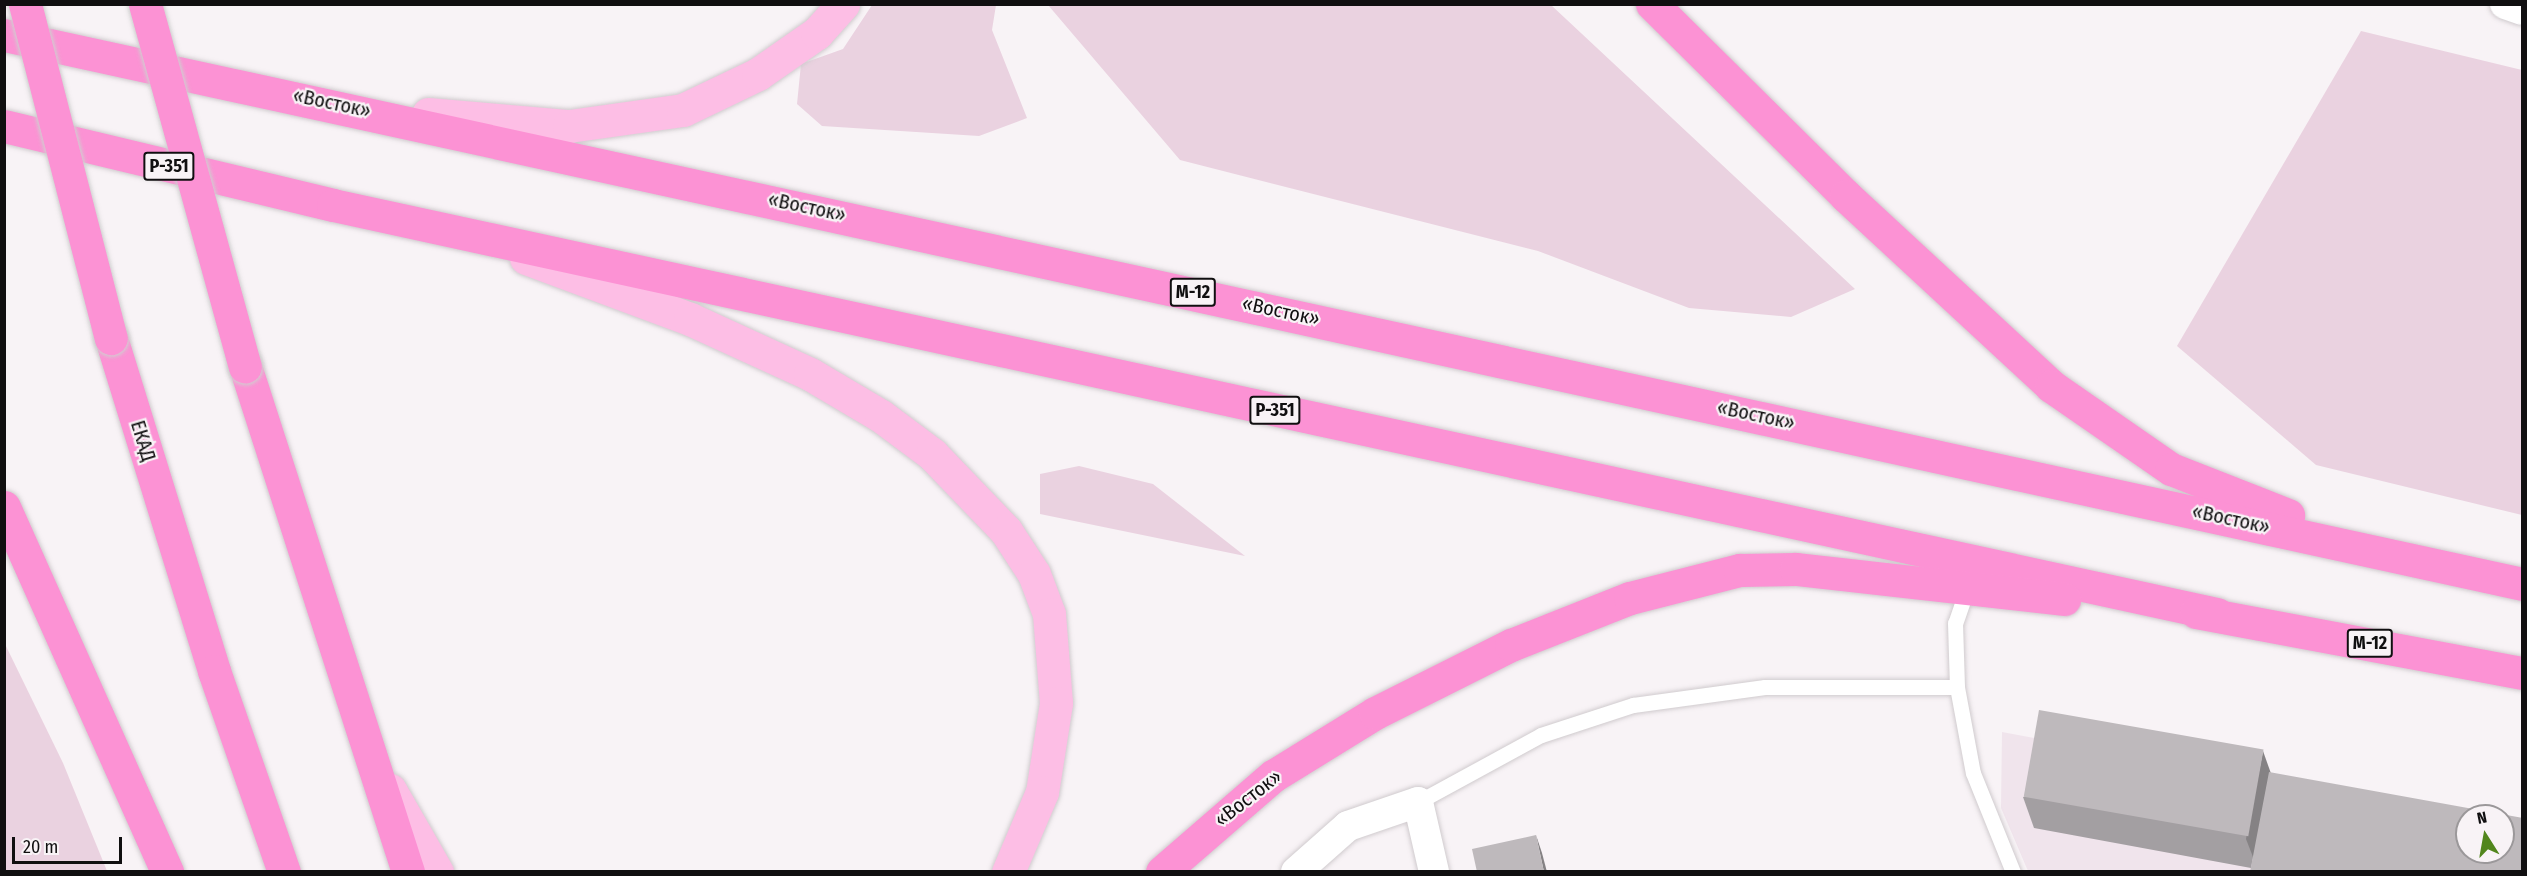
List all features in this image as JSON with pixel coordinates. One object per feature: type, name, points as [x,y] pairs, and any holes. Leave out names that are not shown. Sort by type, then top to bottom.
[{"type":"highway","name":"ЕКАД","points":[[25,4],[111,338],[214,671],[284,872]]},
{"type":"highway","points":[[146,4],[245,366],[408,872]]},
{"type":"highway","points":[[1652,4],[2051,386],[2171,469],[2381,552]]},
{"type":"highway","name":"«Восток»","points":[[4,34],[302,96],[2523,584]]},
{"type":"highway","name":"Р-351","points":[[4,126],[333,206],[2217,614]]},
{"type":"highway","points":[[4,507],[167,872]]},
{"type":"highway","name":"«Восток»","points":[[1162,872],[1273,776],[1375,713],[1511,645],[1630,598],[1740,570],[1846,573],[1967,589],[2217,614],[2523,673]]},
{"type":"main road","points":[[302,96],[512,125],[621,122],[683,110],[724,93],[817,33],[843,4]]},
{"type":"main road","points":[[333,206],[535,261],[690,319],[810,374],[881,416],[974,493],[1034,574],[1049,614],[1054,657],[1053,748],[1027,837],[1008,872]]},
{"type":"main road","points":[[368,749],[437,872]]},
{"type":"street","points":[[2505,4],[2523,10]]},
{"type":"street","points":[[1296,872],[1348,826],[1418,802],[1434,872]]},
{"type":"lane","points":[[1967,589],[1955,623],[1957,687],[1973,773],[2013,872]]},
{"type":"lane","points":[[1418,802],[1541,735],[1633,705],[1765,687],[1957,687]]},
{"type":"shaded area","points":[[872,5],[996,5],[992,30],[1027,118],[979,136],[822,126],[797,104],[801,64],[843,49]]},
{"type":"shaded area","points":[[1048,5],[1551,5],[1855,289],[1791,317],[1689,308],[1538,251],[1180,160]]},
{"type":"shaded area","points":[[2361,31],[2522,70],[2522,515],[2316,465],[2177,346]]},
{"type":"shaded area","points":[[1079,466],[1153,484],[1245,556],[1040,514],[1040,474]]},
{"type":"shaded area","points":[[4,642],[63,763],[107,871],[5,871]]},
{"type":"shaded area","points":[[2002,732],[2455,816],[2455,864],[2515,864],[2522,871],[2028,871],[2001,808]]},
{"type":"building","points":[[2039,710],[2264,750],[2248,836],[2024,797]]},
{"type":"building","points":[[2269,772],[2455,806],[2455,864],[2515,864],[2515,817],[2523,818],[2523,872],[2250,872]]},
{"type":"building","points":[[1536,835],[1544,872],[1477,872],[1472,849]]}]
